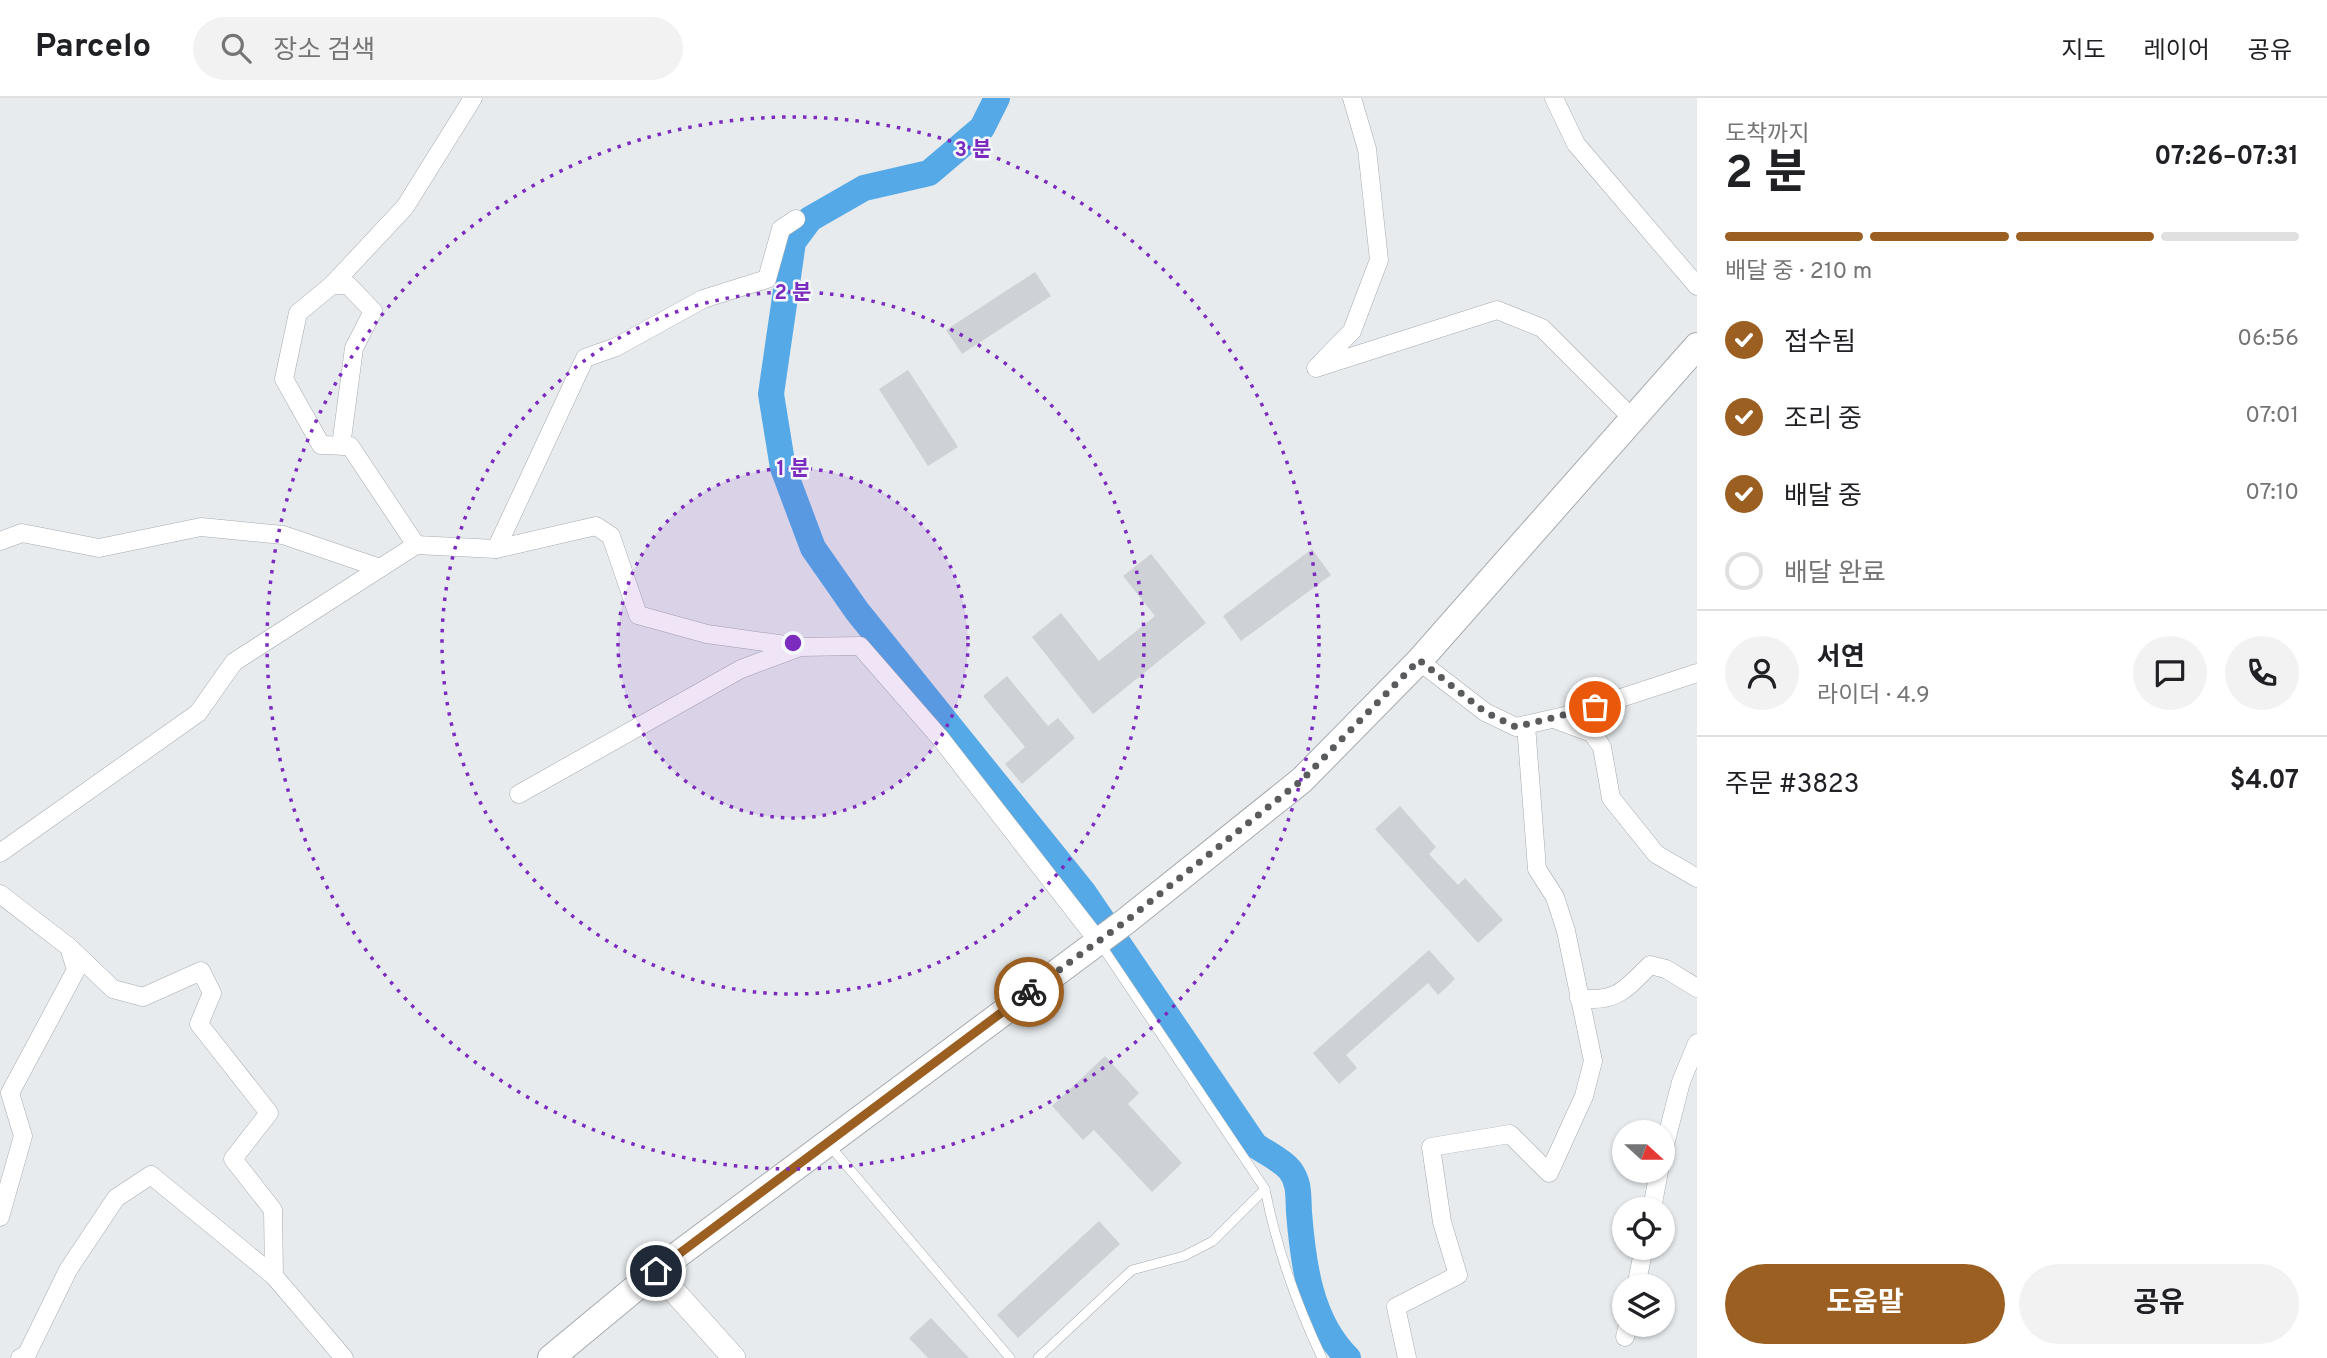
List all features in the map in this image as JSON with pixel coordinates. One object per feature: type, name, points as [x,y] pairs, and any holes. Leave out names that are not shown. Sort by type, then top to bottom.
[{"type":"main road","points":[[551,1358],[656,1271],[1126,921],[1302,780],[1419,660],[1697,346]]},
{"type":"street","points":[[416,545],[350,446],[321,445],[284,379],[298,313],[332,285],[405,207],[473,98]]},
{"type":"street","points":[[1352,98],[1367,149],[1379,260],[1352,331],[1316,368],[1497,310],[1542,328],[1633,419]]},
{"type":"street","points":[[1554,98],[1576,144],[1697,286]]},
{"type":"street","points":[[496,549],[585,358],[615,347],[703,299],[768,279],[780,229],[796,219]]},
{"type":"street","points":[[332,285],[348,285],[373,311],[354,348],[341,446]]},
{"type":"street","points":[[0,853],[198,713],[234,662],[416,545],[496,549],[596,526],[611,536],[638,615],[707,634],[800,647],[860,646],[941,739],[1098,940]]},
{"type":"street","points":[[0,541],[22,533],[99,548],[201,527],[284,535],[380,568]]},
{"type":"street","points":[[519,794],[741,669],[800,647]]},
{"type":"street","points":[[1419,660],[1485,712],[1516,727],[1554,719],[1697,673]]},
{"type":"street","points":[[1554,719],[1592,733],[1602,747],[1611,798],[1656,854],[1697,878]]},
{"type":"street","points":[[1407,1358],[1396,1307],[1458,1275],[1442,1222],[1431,1147],[1510,1134],[1549,1173],[1584,1096],[1593,1061],[1566,931],[1555,897],[1537,869],[1526,725]]},
{"type":"street","points":[[0,894],[69,947],[113,989],[142,997],[201,971],[212,993],[199,1024],[269,1113],[233,1159],[273,1210],[274,1276]]},
{"type":"street","points":[[0,1217],[23,1136],[10,1093],[76,970],[69,947]]},
{"type":"street","points":[[1579,998],[1598,1001],[1619,995],[1650,965],[1666,969],[1697,988]]},
{"type":"street","points":[[1671,1120],[1681,1082],[1697,1043]]},
{"type":"street","points":[[20,1358],[27,1354],[68,1270],[116,1198],[151,1175],[274,1276],[344,1358]]},
{"type":"street","points":[[656,1271],[734,1358]]},
{"type":"lane","points":[[1098,940],[1265,1189],[1271,1221],[1307,1327],[1322,1358]]},
{"type":"lane","points":[[827,1143],[1010,1358]]},
{"type":"lane","points":[[1038,1358],[1132,1270],[1184,1256],[1213,1241],[1265,1189]]},
{"type":"building","points":[[1035,272],[1051,296],[962,354],[946,330]]},
{"type":"building","points":[[908,370],[958,447],[928,466],[879,389]]},
{"type":"building","points":[[1312,549],[1331,575],[1241,641],[1223,616]]},
{"type":"building","points":[[1151,554],[1206,623],[1093,714],[1032,637],[1061,613],[1099,661],[1155,616],[1123,576]]},
{"type":"building","points":[[1007,676],[1048,726],[1058,718],[1075,738],[1022,784],[1005,764],[1025,747],[983,696]]},
{"type":"building","points":[[1400,806],[1436,847],[1429,854],[1458,885],[1465,878],[1503,920],[1478,943],[1375,829]]},
{"type":"building","points":[[1429,950],[1455,979],[1438,995],[1428,983],[1346,1055],[1357,1068],[1339,1084],[1313,1053]]},
{"type":"building","points":[[1105,1056],[1139,1093],[1128,1104],[1182,1163],[1152,1192],[1094,1130],[1083,1140],[1052,1106]]},
{"type":"building","points":[[1099,1221],[1120,1244],[1018,1338],[997,1315]]},
{"type":"building","points":[[931,1318],[969,1358],[928,1358],[909,1338]]},
{"type":"waterway","points":[[997,98],[982,128],[929,173],[864,188],[810,219],[793,242],[771,394],[783,468],[813,548],[857,611],[1084,893],[1255,1145],[1290,1170],[1298,1190],[1303,1251],[1311,1290],[1325,1327],[1348,1358]]},
{"type":"way so far","points":[[1029,992],[1126,921],[1302,780],[1419,660],[1485,712],[1516,727],[1595,707]]},
{"type":"route","points":[[656,1271],[1029,992]]}]
